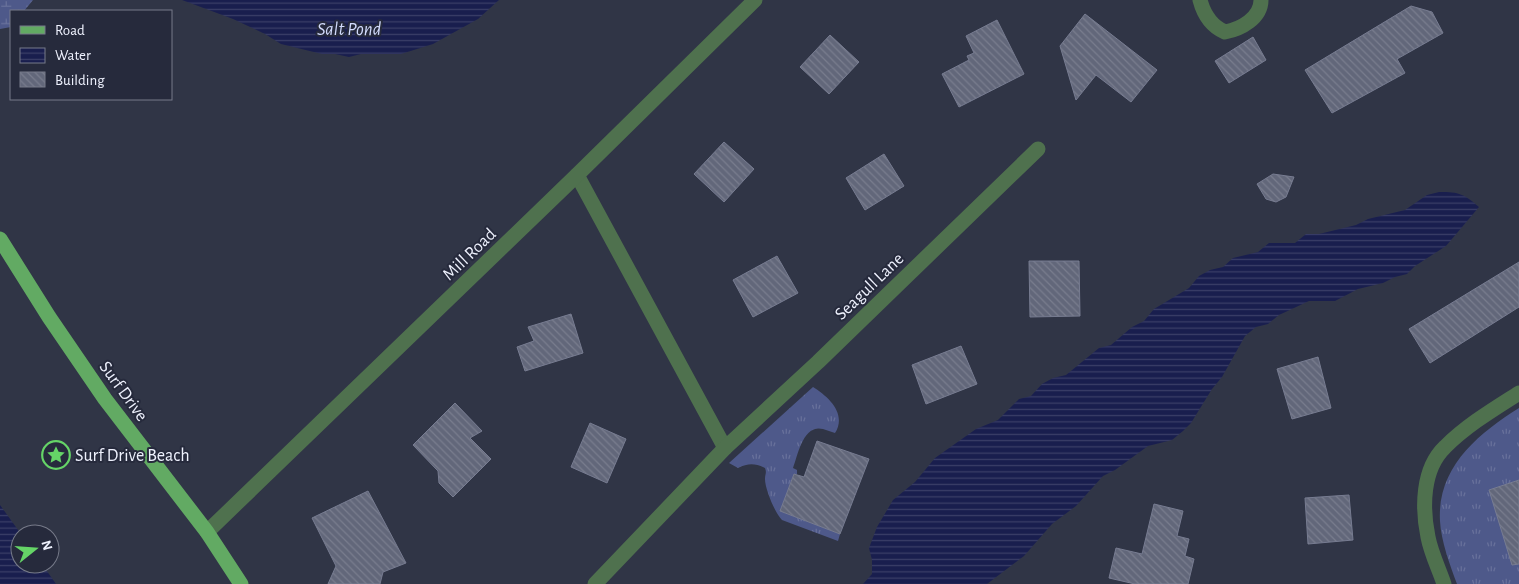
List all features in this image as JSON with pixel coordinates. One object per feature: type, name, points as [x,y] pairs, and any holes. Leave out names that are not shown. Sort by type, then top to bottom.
[{"type":"main road","name":"Surf Drive","points":[[0,239],[104,399],[207,532],[241,584]]},
{"type":"street","name":"Mill Road","points":[[207,532],[756,0]]},
{"type":"street","points":[[1200,0],[1203,11],[1215,28],[1225,32],[1242,27],[1255,17],[1260,10],[1261,0]]},
{"type":"street","name":"Seagull Lane","points":[[595,584],[724,448],[818,362],[1038,149]]},
{"type":"street","points":[[577,175],[724,448]]},
{"type":"street","points":[[1444,584],[1428,537],[1424,506],[1426,486],[1431,468],[1443,448],[1467,427],[1519,393]]},
{"type":"green space","points":[[0,0],[33,0],[25,10],[10,10],[10,27],[0,29]]},
{"type":"green space","points":[[813,387],[830,401],[838,413],[838,426],[835,433],[816,429],[806,436],[799,449],[793,468],[797,470],[797,474],[794,474],[780,511],[840,534],[838,541],[782,520],[776,512],[765,483],[765,468],[751,464],[738,468],[729,463]]},
{"type":"green space","points":[[1519,408],[1519,584],[1457,584],[1446,553],[1440,521],[1441,502],[1445,484],[1453,468],[1475,441]]},
{"type":"water","name":"Salt Pond","points":[[182,0],[499,0],[478,19],[433,44],[401,54],[361,54],[349,57],[322,54],[281,44],[233,19]]},
{"type":"water","points":[[1439,192],[1461,195],[1479,207],[1446,246],[1415,266],[1407,274],[1383,283],[1358,289],[1335,301],[1309,301],[1279,315],[1268,324],[1256,327],[1245,336],[1222,377],[1212,389],[1191,423],[1183,431],[1172,440],[1148,446],[1115,470],[1103,476],[1076,506],[1052,524],[1024,556],[987,584],[863,584],[872,574],[872,560],[869,548],[877,527],[893,500],[915,482],[935,458],[976,429],[998,420],[1019,399],[1031,396],[1042,384],[1053,378],[1066,375],[1099,348],[1111,345],[1132,327],[1144,321],[1154,309],[1189,288],[1199,276],[1210,270],[1223,267],[1233,258],[1258,252],[1269,243],[1295,243],[1306,234],[1319,234],[1356,225],[1368,219],[1405,210],[1427,195]]},
{"type":"water","points":[[0,505],[14,524],[10,524],[10,574],[49,574],[56,584],[0,584]]},
{"type":"building","points":[[1411,6],[1432,12],[1443,33],[1397,59],[1405,73],[1332,113],[1305,70]]},
{"type":"building","points":[[1085,14],[1157,70],[1131,102],[1096,75],[1076,100],[1060,46]]},
{"type":"building","points":[[997,20],[1024,74],[959,107],[942,74],[969,60],[967,56],[974,53],[966,36]]},
{"type":"building","points":[[830,35],[859,62],[829,94],[800,67]]},
{"type":"building","points":[[1253,37],[1266,60],[1229,83],[1215,61]]},
{"type":"building","points":[[724,142],[754,169],[724,202],[694,174]]},
{"type":"building","points":[[884,154],[904,186],[865,210],[846,178]]},
{"type":"building","points":[[1273,174],[1294,177],[1286,197],[1276,202],[1266,199],[1257,184]]},
{"type":"building","points":[[777,256],[798,293],[753,317],[733,280]]},
{"type":"building","points":[[1029,261],[1079,261],[1080,316],[1030,317]]},
{"type":"building","points":[[1519,262],[1519,307],[1430,363],[1409,329]]},
{"type":"building","points":[[571,314],[583,353],[525,371],[517,347],[534,341],[528,327]]},
{"type":"building","points":[[961,346],[977,384],[926,404],[912,365]]},
{"type":"building","points":[[1318,357],[1331,408],[1292,419],[1277,369]]},
{"type":"building","points":[[455,403],[482,431],[470,438],[491,459],[453,497],[439,483],[438,471],[413,445]]},
{"type":"building","points":[[590,423],[626,439],[607,483],[571,467]]},
{"type":"building","points":[[817,441],[869,459],[840,534],[780,511],[794,474],[804,477]]},
{"type":"building","points":[[1519,480],[1519,564],[1512,565],[1489,490]]},
{"type":"building","points":[[368,491],[406,563],[383,572],[380,584],[328,584],[336,566],[312,518]]},
{"type":"building","points":[[1349,495],[1353,540],[1308,544],[1305,498]]},
{"type":"building","points":[[1154,504],[1183,511],[1177,536],[1189,539],[1185,556],[1194,559],[1188,584],[1135,584],[1109,578],[1116,548],[1142,554]]},
{"type":"place","name":"Surf Drive Beach","points":[[56,455]]}]
